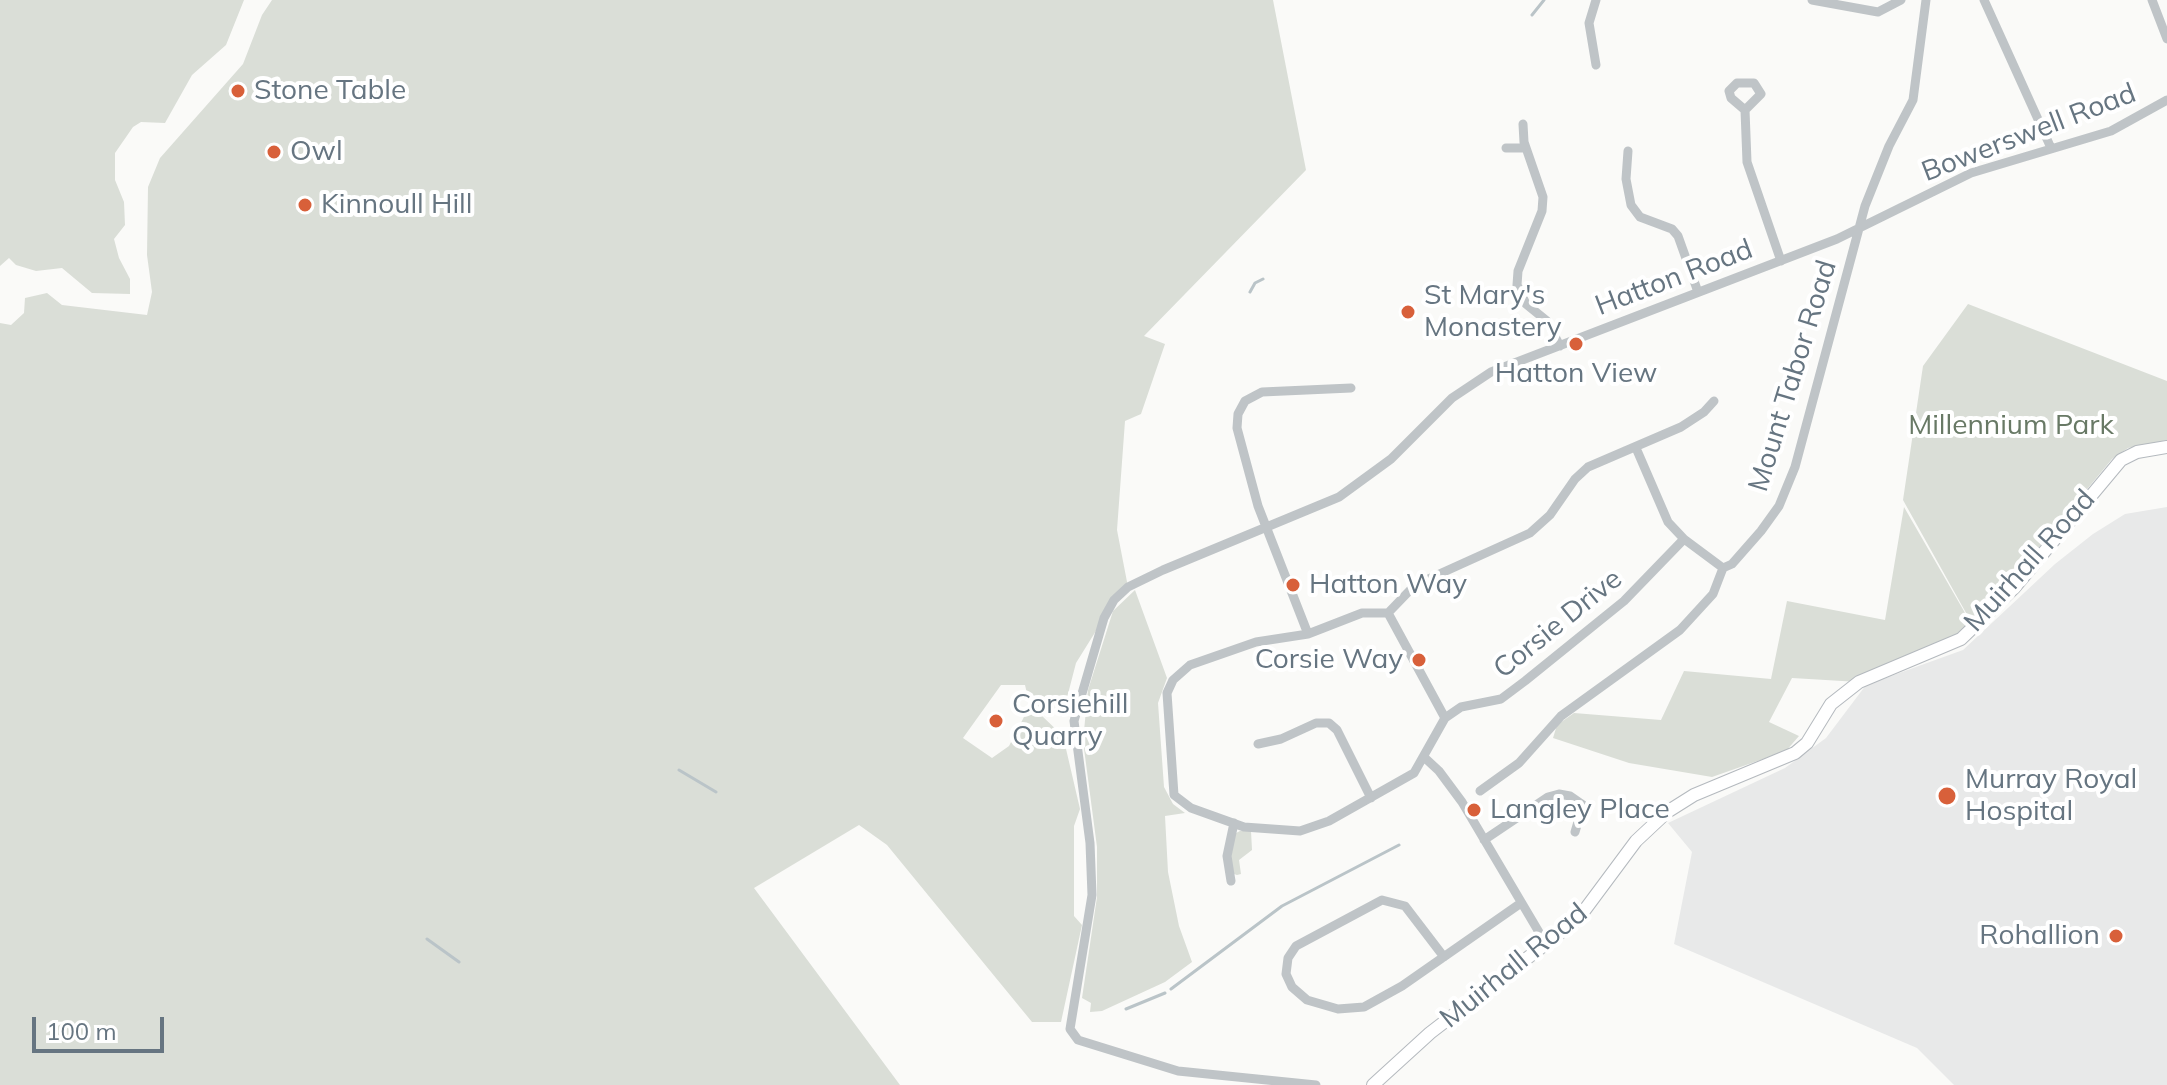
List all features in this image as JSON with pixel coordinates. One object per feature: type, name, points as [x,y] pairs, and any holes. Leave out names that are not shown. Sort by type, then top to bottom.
[{"type":"street","points":[[1596,0],[1589,23],[1596,65]]},
{"type":"street","points":[[1812,0],[1878,12],[1901,0]]},
{"type":"street","name":"Mount Tabor Road","points":[[1480,791],[1519,763],[1561,716],[1680,630],[1713,594],[1723,568],[1732,564],[1761,531],[1787,487],[1862,226],[1865,206],[1889,146],[1913,100],[1926,0]]},
{"type":"street","points":[[1984,0],[2051,148]]},
{"type":"street","points":[[2152,0],[2167,39]]},
{"type":"street","name":"Bowerswell Road","points":[[1862,226],[1971,173],[2111,131],[2167,100]]},
{"type":"street","points":[[1745,110],[1748,171],[1781,261]]},
{"type":"street","points":[[1523,124],[1526,148],[1542,184],[1543,197],[1542,211],[1518,271],[1517,285],[1526,304],[1547,321],[1560,346]]},
{"type":"street","points":[[1506,148],[1526,148]]},
{"type":"street","points":[[1628,151],[1626,179],[1631,205],[1640,217],[1672,229],[1678,236],[1698,292]]},
{"type":"street","name":"Hatton Road","points":[[1316,1085],[1178,1071],[1078,1040],[1069,1025],[1084,960],[1092,895],[1090,843],[1074,721],[1104,618],[1120,593],[1138,581],[1339,497],[1366,480],[1468,386],[1491,372],[1781,261],[1862,226]]},
{"type":"street","points":[[1308,634],[1265,529],[1237,428],[1245,401],[1277,389],[1351,388]]},
{"type":"street","points":[[1388,613],[1445,718],[1425,758],[1410,776],[1304,830],[1258,829],[1234,823],[1191,808],[1174,795],[1166,708],[1169,686],[1181,671],[1256,642],[1308,634],[1362,613],[1388,613],[1415,585],[1530,533],[1550,515],[1583,470],[1681,427],[1704,412],[1714,401]]},
{"type":"street","name":"Muirhall Road","points":[[1373,1085],[1430,1033],[1578,919],[1636,841],[1667,812],[1694,795],[1795,753],[1807,743],[1831,704],[1859,682],[1961,639],[2021,580],[2121,460],[2137,452],[2167,447]]},
{"type":"street","points":[[1636,448],[1663,512],[1684,539],[1723,568]]},
{"type":"street","name":"Corsie Drive","points":[[1445,718],[1461,707],[1501,699],[1624,601],[1684,539]]},
{"type":"street","points":[[1258,744],[1281,739],[1316,723],[1329,723],[1337,730],[1371,798]]},
{"type":"street","points":[[1425,758],[1448,782],[1546,944]]},
{"type":"street","points":[[1484,840],[1546,798],[1559,794],[1570,796],[1583,805],[1575,832]]},
{"type":"street","points":[[1231,881],[1227,856],[1234,823]]},
{"type":"street","points":[[1444,957],[1405,906],[1382,900],[1296,946],[1288,958],[1286,974],[1305,999],[1351,1010],[1382,999],[1444,957],[1521,903]]},
{"type":"shaded area","name":"Murray Royal Hospital","points":[[2167,507],[2167,1085],[1954,1085],[1917,1048],[1674,944],[1692,852],[1668,823],[1785,768],[1826,738],[1866,685],[1963,650],[2055,564],[2093,534],[2125,514]]},
{"type":"green space","points":[[0,0],[244,0],[226,45],[192,75],[165,123],[141,122],[133,127],[115,153],[115,180],[124,202],[125,225],[114,239],[119,258],[130,279],[130,294],[92,293],[62,268],[36,271],[16,265],[9,258],[0,266]]},
{"type":"green space","points":[[272,0],[1273,0],[1306,170],[1144,336],[1165,344],[1141,414],[1125,421],[1117,530],[1128,587],[1076,663],[1062,717],[1029,702],[1025,685],[1001,685],[963,738],[992,758],[1009,746],[1026,713],[1041,715],[1063,736],[1080,809],[1074,826],[1074,916],[1082,925],[1061,1022],[1032,1022],[887,845],[859,825],[754,888],[900,1085],[0,1085],[0,323],[11,325],[24,313],[25,298],[47,293],[62,305],[147,315],[152,292],[147,255],[148,187],[160,158],[243,64],[262,15]]},
{"type":"green space","name":"Millennium Park","points":[[1968,304],[2167,381],[2167,440],[2128,448],[2112,459],[2016,575],[1970,620],[1903,500],[1923,366]]},
{"type":"green space","points":[[1904,507],[1972,625],[1961,639],[1859,682],[1792,678],[1769,722],[1799,736],[1786,751],[1712,777],[1629,763],[1553,738],[1557,725],[1574,713],[1661,720],[1684,671],[1771,679],[1787,601],[1885,620]]},
{"type":"green space","points":[[1135,590],[1167,678],[1158,703],[1164,787],[1173,804],[1185,813],[1165,816],[1168,872],[1179,926],[1192,962],[1165,982],[1102,1011],[1090,1012],[1091,1003],[1082,998],[1097,897],[1097,847],[1083,741],[1088,690],[1113,611]]},
{"type":"green space","points":[[1251,831],[1252,850],[1239,860],[1241,874],[1237,875],[1234,874],[1229,855],[1234,834]]},
{"type":"waterway","points":[[1532,15],[1544,0]]},
{"type":"waterway","points":[[1250,292],[1255,283],[1263,279]]},
{"type":"waterway","points":[[679,770],[716,792]]},
{"type":"waterway","points":[[1171,989],[1282,906],[1399,845]]},
{"type":"waterway","points":[[427,939],[459,962]]},
{"type":"waterway","points":[[1126,1009],[1165,993]]},
{"type":"place","name":"Stone Table","points":[[238,91]]},
{"type":"place","name":"Owl","points":[[274,152]]},
{"type":"place","name":"Kinnoull Hill","points":[[305,205]]},
{"type":"place","name":"St Mary's Monastery","points":[[1408,312]]},
{"type":"place","name":"Hatton View","points":[[1576,344]]},
{"type":"place","name":"Hatton Way","points":[[1293,585]]},
{"type":"place","name":"Corsie Way","points":[[1419,660]]},
{"type":"place","name":"Corsiehill Quarry","points":[[996,721]]},
{"type":"place","name":"Murray Royal Hospital","points":[[1947,796]]},
{"type":"place","name":"Langley Place","points":[[1474,810]]},
{"type":"place","name":"Rohallion","points":[[2116,936]]}]
